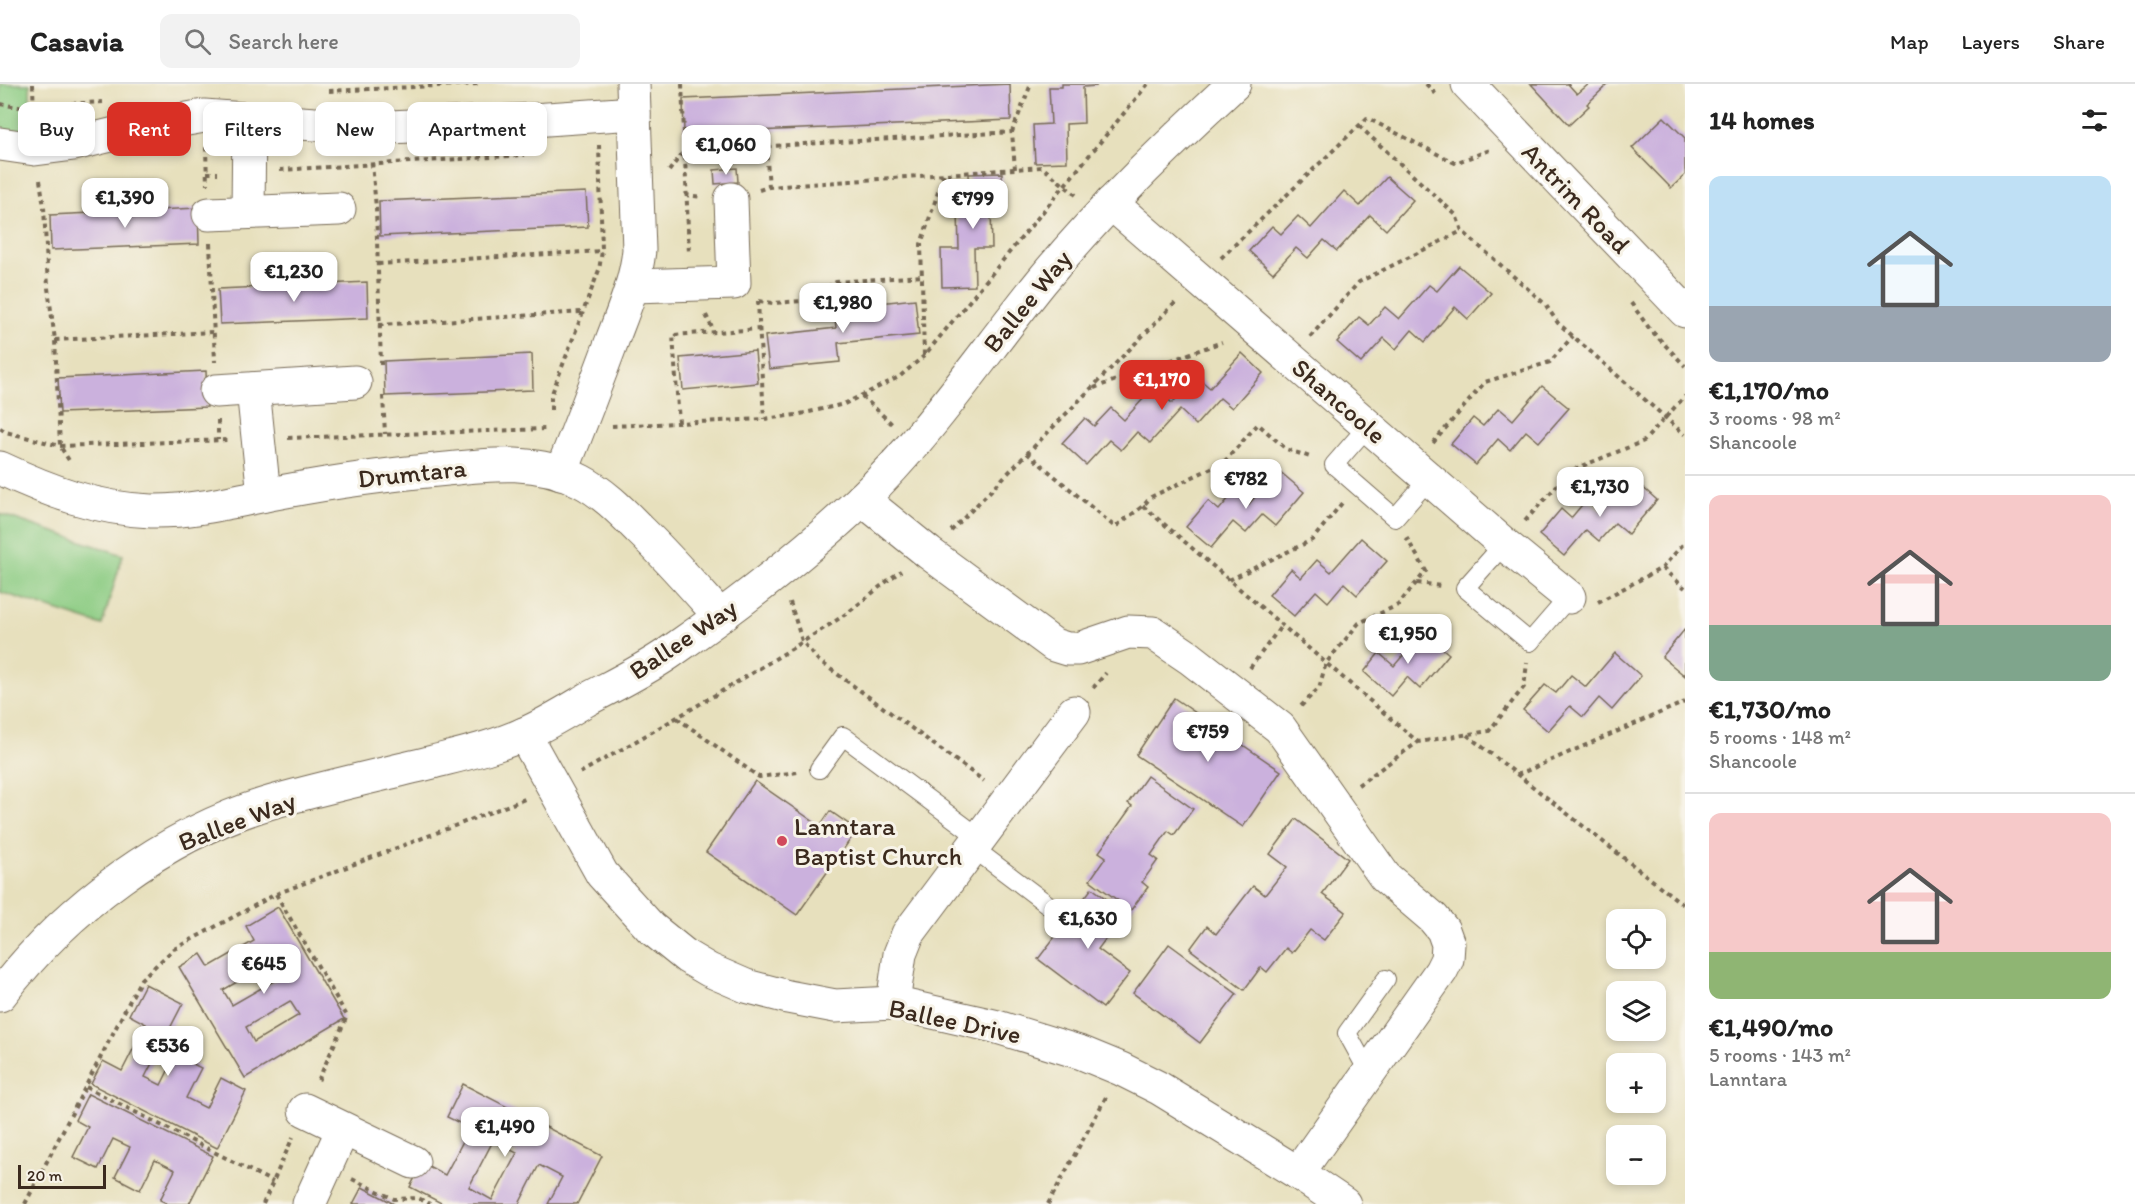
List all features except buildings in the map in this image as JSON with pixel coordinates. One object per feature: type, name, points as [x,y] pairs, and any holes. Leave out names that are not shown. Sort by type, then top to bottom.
[{"type":"street","name":"Ballee Way","points":[[0,995],[23,966],[71,916],[141,864],[193,834],[270,803],[474,752],[524,734],[665,656],[720,616],[780,569],[862,499],[913,444],[1043,280],[1111,202],[1234,84]]},
{"type":"street","name":"Antrim Road","points":[[1468,84],[1685,311]]},
{"type":"street","points":[[303,124],[370,128],[598,115],[634,98],[639,250],[633,286],[561,473]]},
{"type":"street","points":[[0,144],[35,149],[74,144],[148,126],[203,116]]},
{"type":"street","points":[[248,156],[248,212]]},
{"type":"street","points":[[633,286],[746,292],[731,199]]},
{"type":"street","name":"Shancoole","points":[[1111,202],[1504,544],[1569,597]]},
{"type":"street","points":[[208,214],[339,210]]},
{"type":"street","points":[[216,391],[355,382]]},
{"type":"street","points":[[253,389],[264,495]]},
{"type":"street","name":"Drumtara","points":[[0,468],[79,500],[122,509],[153,511],[187,509],[375,476],[498,464],[534,465],[580,481],[598,492],[665,554],[720,616]]},
{"type":"street","points":[[862,499],[929,553],[1054,645],[1067,649],[1078,649],[1128,632],[1153,633],[1190,658],[1280,728],[1385,877],[1433,918],[1443,930],[1448,944],[1447,959],[1441,971],[1298,1173]]},
{"type":"street","points":[[893,1003],[900,954],[909,934],[1074,712]]},
{"type":"street","name":"Ballee Drive","points":[[524,734],[602,874],[642,920],[687,957],[746,987],[835,1006],[893,1003],[993,1026],[1082,1053],[1159,1088],[1298,1173],[1344,1204]]},
{"type":"street","points":[[305,1110],[413,1162]]},
{"type":"street","points":[[309,1204],[343,1129]]},
{"type":"lane","points":[[1368,426],[1334,465],[1395,518],[1421,472]]},
{"type":"lane","points":[[1504,544],[1465,588],[1530,642],[1569,597]]},
{"type":"lane","points":[[819,769],[843,736],[977,843],[1051,907]]},
{"type":"lane","points":[[1369,1074],[1347,1033],[1386,979]]},
{"type":"path","points":[[682,84],[685,195],[731,199],[769,187],[1042,167],[1065,186]]},
{"type":"path","points":[[1016,169],[1012,132],[1031,84]]},
{"type":"path","points":[[551,418],[551,396],[600,270],[602,251],[598,115]]},
{"type":"path","points":[[1359,126],[1456,215],[1462,231],[1545,304],[1558,323],[1685,435]]},
{"type":"path","points":[[636,198],[663,178],[684,151],[1012,132]]},
{"type":"path","points":[[766,147],[769,187]]},
{"type":"path","points":[[206,156],[218,440]]},
{"type":"path","points":[[248,172],[499,156]]},
{"type":"path","points":[[372,165],[380,342]]},
{"type":"path","points":[[924,356],[921,244],[944,174]]},
{"type":"path","points":[[44,207],[47,279],[55,340],[60,446]]},
{"type":"path","points":[[1290,359],[1359,282],[1462,231]]},
{"type":"path","points":[[378,264],[639,250]]},
{"type":"path","points":[[746,292],[773,303],[803,301],[836,282],[922,276]]},
{"type":"path","points":[[746,292],[760,329],[764,418]]},
{"type":"path","points":[[379,325],[582,312]]},
{"type":"path","points":[[679,423],[673,335],[760,329]]},
{"type":"path","points":[[1090,389],[1257,330]]},
{"type":"path","points":[[55,340],[214,332]]},
{"type":"path","points":[[1421,472],[1485,382],[1550,362],[1573,336]]},
{"type":"path","points":[[862,396],[913,444]]},
{"type":"path","points":[[1504,544],[1569,471],[1644,441],[1685,396]]},
{"type":"path","points":[[1028,453],[1115,527],[1151,497],[1224,462],[1258,424],[1286,449],[1334,465]]},
{"type":"path","points":[[1229,580],[1312,540],[1357,485]]},
{"type":"path","points":[[1143,506],[1418,742]]},
{"type":"path","points":[[1280,728],[1319,688],[1326,663],[1359,623],[1398,605],[1426,571],[1395,518]]},
{"type":"path","points":[[1569,597],[1596,603],[1662,568],[1685,542]]},
{"type":"path","points":[[1662,568],[1685,588]]},
{"type":"path","points":[[780,569],[802,641],[818,660],[1010,799]]},
{"type":"path","points":[[1232,691],[1282,625]]},
{"type":"path","points":[[1333,803],[1418,742],[1489,731],[1524,687],[1530,642]]},
{"type":"path","points":[[1517,775],[1685,702]]},
{"type":"path","points":[[677,718],[759,777],[819,769]]},
{"type":"path","points":[[1467,735],[1685,906]]},
{"type":"path","points":[[263,1204],[347,1016],[276,894]]},
{"type":"path","points":[[1048,1204],[1121,1069]]},
{"type":"path","points":[[86,1087],[273,1182]]},
{"type":"path","points":[[287,1149],[394,1199],[418,1198],[430,1204]]},
{"type":"green space","points":[[0,84],[30,84],[30,102],[18,102],[18,135],[0,135]]},
{"type":"green space","points":[[0,514],[123,555],[102,625],[0,592]]},
{"type":"place","name":"Lanntara Baptist Church","points":[[782,841]]}]
